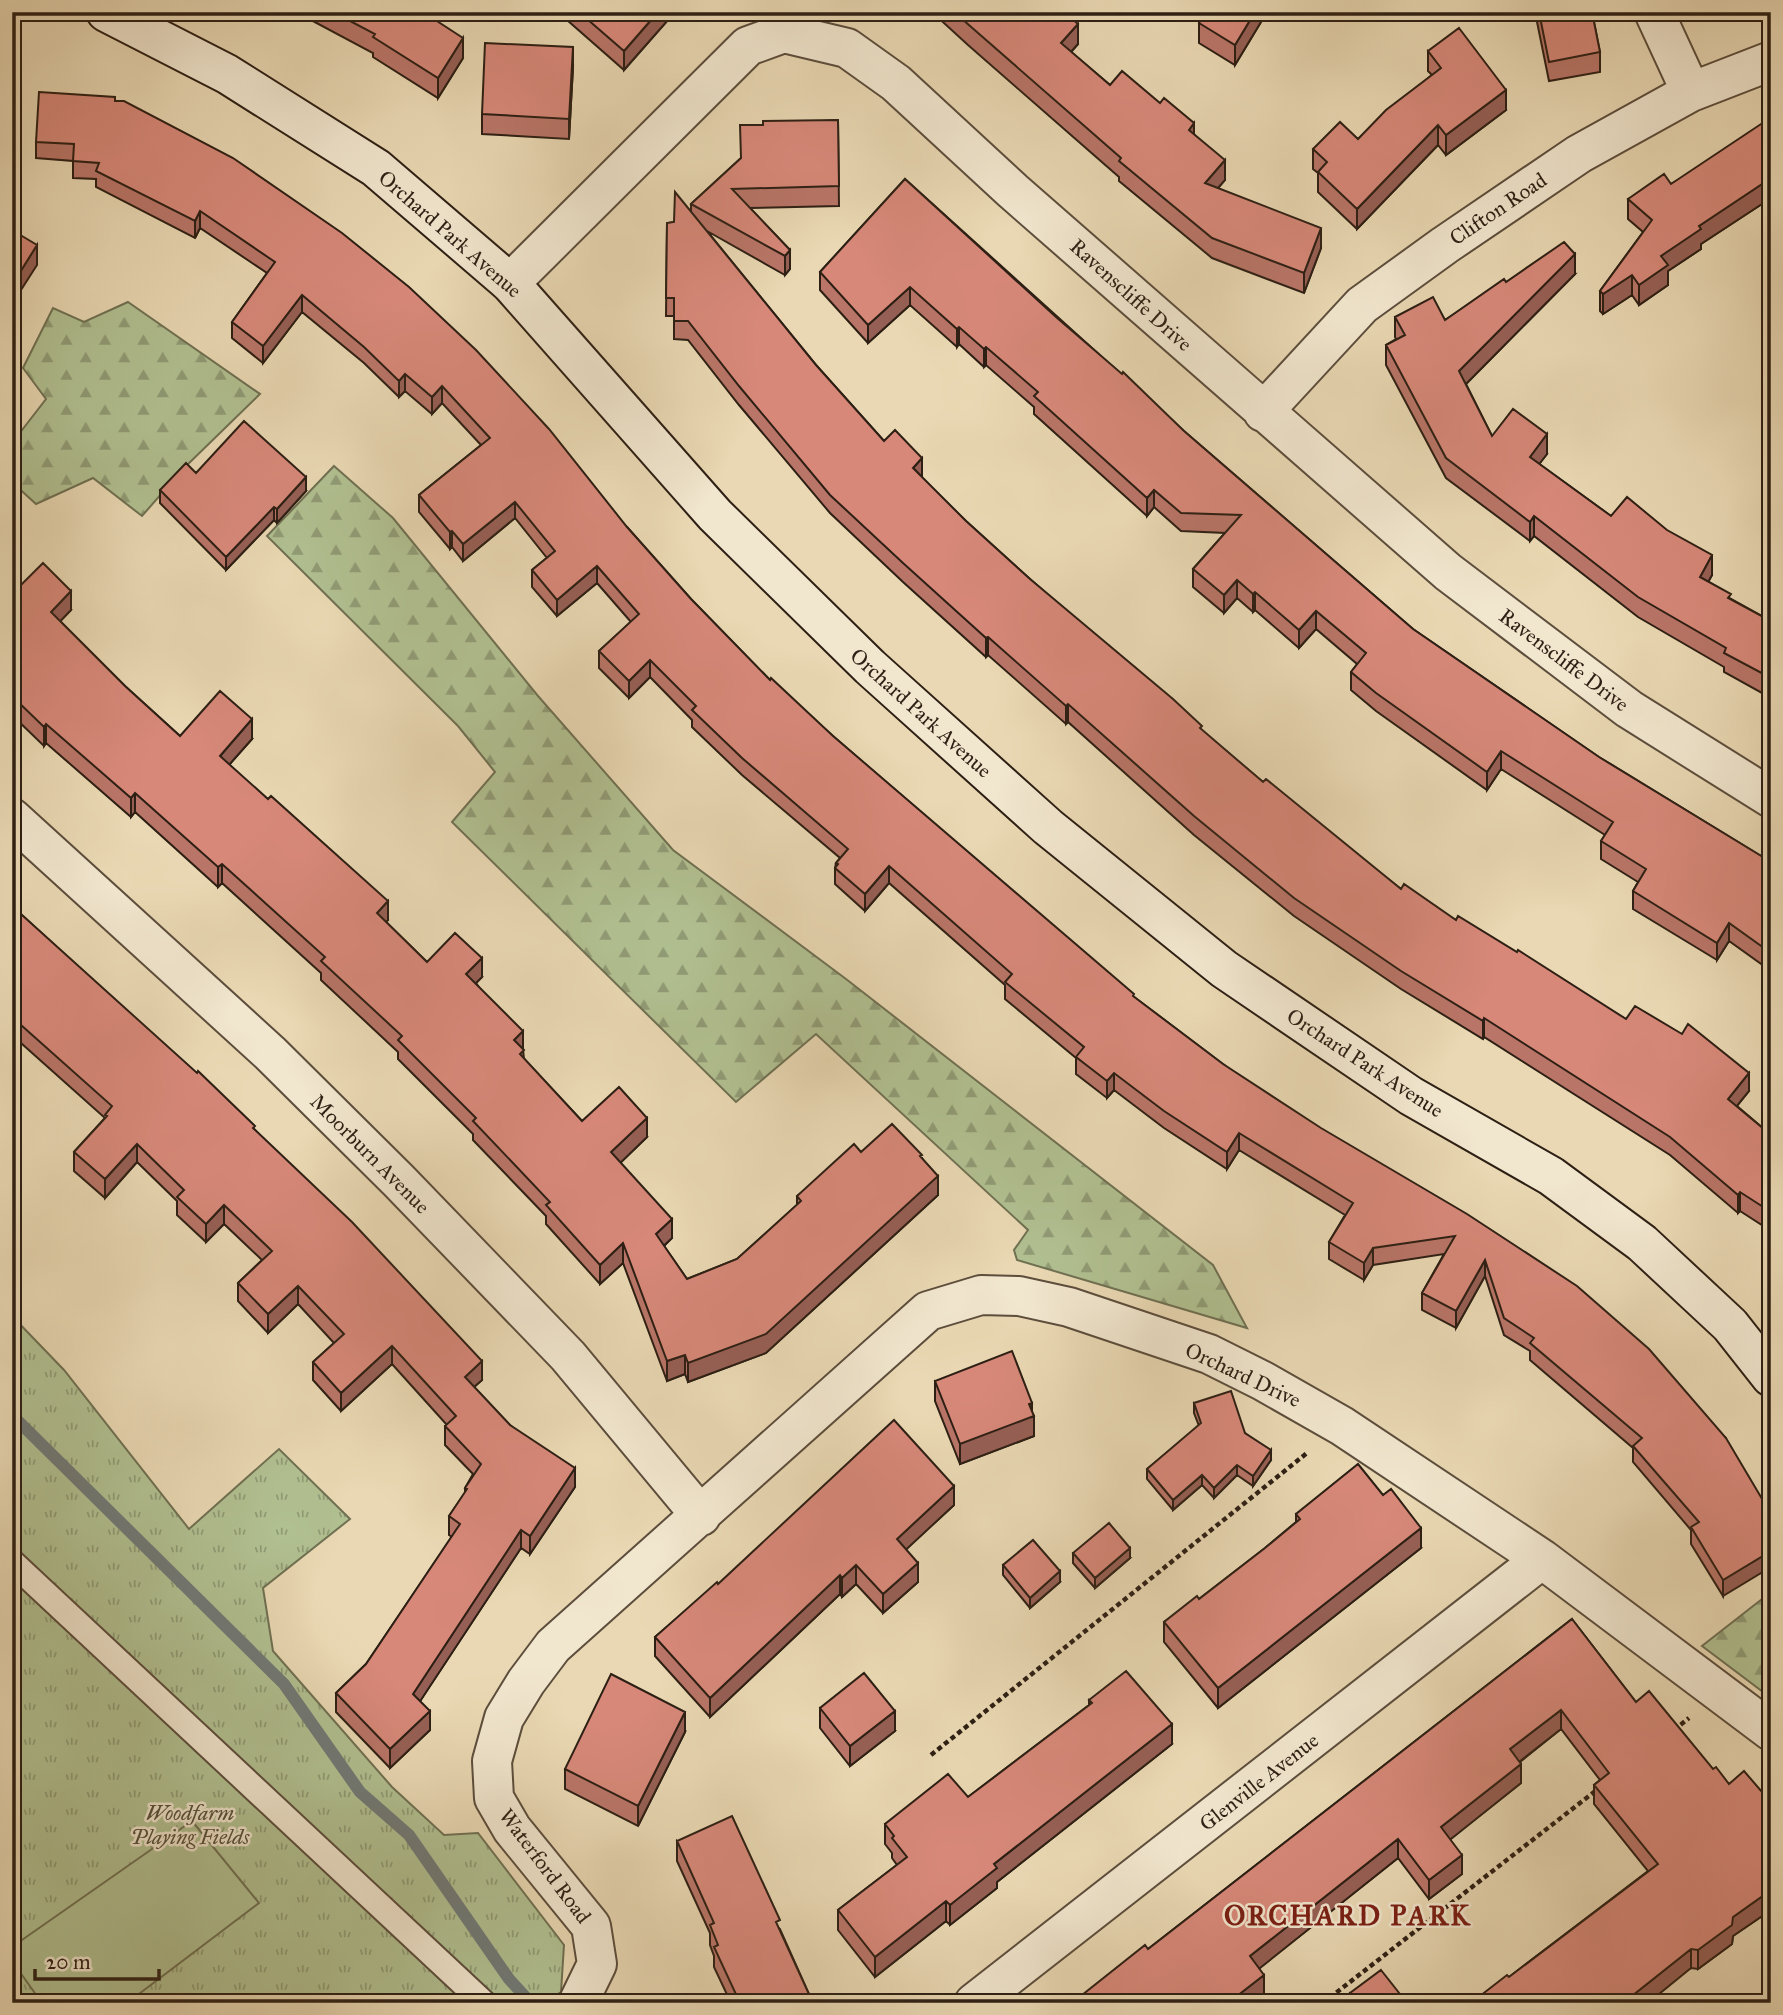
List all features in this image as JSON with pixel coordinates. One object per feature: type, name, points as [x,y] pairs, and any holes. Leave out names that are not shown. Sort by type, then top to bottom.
[{"type":"street","name":"Orchard Park Avenue","points":[[106,12],[227,74],[376,168],[510,283],[715,515],[870,667],[1048,827],[1224,969],[1411,1097],[1551,1176],[1642,1243],[1730,1325],[1771,1377]]},
{"type":"street","points":[[1654,12],[1691,92]]},
{"type":"street","name":"Ravenscliffe Drive","points":[[510,283],[748,46],[784,33],[847,48],[896,83],[1023,200],[1448,572],[1629,709],[1771,798]]},
{"type":"street","name":"Clifton Road","points":[[1263,412],[1362,305],[1445,245],[1579,154],[1691,92],[1771,61]]},
{"type":"street","name":"Moorburn Avenue","points":[[12,818],[270,1053],[390,1172],[568,1356],[701,1516]]},
{"type":"street","name":"Orchard Drive","points":[[701,1516],[928,1311],[981,1295],[1019,1296],[1069,1307],[1209,1354],[1309,1405],[1542,1559],[1771,1731]]},
{"type":"street","name":"Waterford Road","points":[[578,2003],[597,1964],[591,1926],[512,1829],[494,1798],[492,1761],[504,1718],[553,1646],[701,1516]]},
{"type":"street","name":"Glenville Avenue","points":[[974,2003],[1542,1559]]},
{"type":"lane","points":[[12,1562],[484,2003]]},
{"type":"path","points":[[931,1755],[1342,1426]]},
{"type":"path","points":[[1665,1737],[1720,1694]]},
{"type":"path","points":[[1323,2003],[1599,1788]]},
{"type":"green space","points":[[128,302],[260,394],[183,469],[142,516],[93,478],[36,504],[12,482],[12,443],[46,399],[23,368],[53,308],[84,322]]},
{"type":"green space","points":[[334,466],[393,518],[538,696],[673,850],[846,979],[1213,1265],[1247,1328],[1017,1260],[1014,1250],[1028,1230],[816,1034],[736,1102],[452,822],[495,772],[458,726],[267,536]]},
{"type":"green space","name":"Woodfarm Playing Fields","points":[[12,1316],[64,1370],[189,1529],[279,1449],[350,1519],[263,1588],[273,1651],[392,1787],[444,1835],[478,1833],[564,1945],[561,1992],[543,2003],[12,2003]]},
{"type":"green space","points":[[1771,1592],[1771,1698],[1702,1646]]},
{"type":"green space","points":[[192,1821],[259,1903],[127,2003],[42,2003],[12,1961],[12,1947]]},
{"type":"building","points":[[333,12],[423,12],[463,38],[438,78],[373,37],[375,34]]},
{"type":"building","points":[[579,12],[658,12],[624,51]]},
{"type":"building","points":[[954,12],[1065,12],[1078,24],[1061,43],[1110,85],[1122,71],[1160,103],[1164,98],[1194,123],[1189,130],[1225,160],[1205,183],[1321,228],[1304,273],[1212,238],[1119,161],[1121,158]]},
{"type":"building","points":[[1205,12],[1255,12],[1235,45],[1199,23]]},
{"type":"building","points":[[1539,12],[1592,12],[1600,52],[1549,62]]},
{"type":"building","points":[[1459,28],[1506,90],[1446,135],[1438,125],[1357,209],[1318,172],[1327,162],[1313,149],[1340,122],[1358,139],[1386,110],[1441,68],[1428,51]]},
{"type":"building","points":[[485,43],[573,47],[569,119],[482,114]]},
{"type":"building","points":[[39,92],[115,97],[115,101],[124,101],[233,158],[342,233],[409,287],[476,350],[549,429],[627,527],[691,599],[770,680],[771,678],[833,736],[1134,994],[1133,996],[1223,1064],[1321,1128],[1467,1214],[1577,1286],[1649,1349],[1726,1438],[1771,1514],[1771,1551],[1723,1580],[1691,1527],[1699,1522],[1633,1446],[1642,1438],[1530,1343],[1534,1338],[1504,1318],[1485,1260],[1456,1311],[1422,1293],[1455,1236],[1373,1248],[1364,1263],[1329,1242],[1353,1203],[1239,1133],[1227,1152],[1164,1111],[1114,1073],[1107,1081],[1076,1057],[1084,1047],[1005,982],[1012,974],[889,866],[865,894],[835,868],[848,849],[742,758],[692,710],[696,706],[650,660],[629,681],[599,651],[639,614],[597,566],[557,600],[532,570],[555,551],[515,502],[463,544],[419,495],[490,438],[442,386],[432,397],[405,374],[399,381],[364,347],[302,295],[263,346],[232,322],[275,262],[200,211],[195,221],[96,171],[99,163],[73,161],[74,144],[36,142]]},
{"type":"building","points":[[838,120],[839,186],[732,189],[790,250],[785,256],[691,204],[741,158],[740,125],[763,125],[763,121]]},
{"type":"building","points":[[1764,122],[1771,132],[1771,190],[1765,182],[1699,226],[1701,229],[1661,256],[1668,265],[1639,285],[1632,275],[1603,294],[1600,291],[1652,220],[1628,199],[1664,174],[1671,184]]},
{"type":"building","points":[[905,179],[1056,317],[1122,374],[1123,372],[1184,431],[1413,629],[1599,757],[1771,862],[1771,953],[1729,923],[1717,943],[1633,891],[1646,869],[1601,841],[1613,822],[1501,751],[1487,772],[1376,693],[1351,672],[1366,653],[1316,611],[1299,630],[1237,580],[1224,595],[1193,569],[1241,515],[1181,513],[1154,490],[1147,498],[1034,396],[1038,392],[986,347],[984,349],[959,327],[957,329],[910,287],[868,325],[820,272]]},
{"type":"building","points":[[675,192],[816,365],[884,441],[895,430],[922,458],[913,468],[966,521],[1030,579],[1173,699],[1202,726],[1200,728],[1263,782],[1266,779],[1401,889],[1404,884],[1456,920],[1458,916],[1517,952],[1518,950],[1626,1019],[1635,1006],[1682,1034],[1688,1024],[1749,1073],[1728,1099],[1771,1135],[1771,1149],[1767,1154],[1771,1158],[1771,1212],[1740,1192],[1738,1195],[1670,1137],[1484,1018],[1483,1021],[1401,971],[1294,898],[1194,816],[1068,704],[1066,706],[986,638],[903,563],[830,495],[688,321],[674,321],[674,298],[666,298],[667,223],[674,222]]},
{"type":"building","points":[[12,230],[37,245],[12,285]]},
{"type":"building","points":[[1564,242],[1575,254],[1459,371],[1492,436],[1513,409],[1547,434],[1530,457],[1611,516],[1627,497],[1667,530],[1712,555],[1700,577],[1731,594],[1728,598],[1771,621],[1771,678],[1724,653],[1726,648],[1638,597],[1534,516],[1530,522],[1446,458],[1386,345],[1405,335],[1395,317],[1433,297],[1445,320]]},
{"type":"building","points":[[244,421],[306,477],[277,509],[274,507],[226,557],[160,490],[186,463],[196,473]]},
{"type":"building","points":[[43,563],[71,591],[51,612],[180,736],[220,691],[252,719],[220,756],[268,799],[271,796],[388,901],[377,913],[427,962],[455,933],[482,958],[466,974],[523,1031],[514,1040],[524,1050],[520,1054],[582,1121],[619,1087],[647,1118],[611,1152],[672,1219],[656,1234],[687,1279],[737,1259],[801,1201],[797,1196],[854,1144],[861,1152],[892,1124],[938,1176],[766,1334],[688,1363],[685,1355],[667,1361],[623,1243],[600,1265],[546,1205],[550,1202],[473,1121],[476,1118],[398,1040],[402,1036],[321,961],[325,957],[222,864],[218,867],[135,793],[131,798],[46,724],[44,727],[12,696],[12,589],[15,591]]},
{"type":"building","points":[[12,906],[197,1073],[198,1071],[255,1126],[253,1128],[352,1222],[482,1361],[465,1377],[510,1425],[575,1468],[530,1536],[521,1530],[413,1694],[430,1711],[390,1749],[336,1693],[366,1664],[460,1524],[449,1516],[481,1464],[445,1426],[456,1416],[392,1346],[341,1393],[313,1362],[344,1334],[298,1286],[268,1314],[238,1283],[272,1251],[224,1205],[206,1224],[177,1197],[184,1190],[137,1144],[105,1179],[74,1152],[107,1116],[105,1115],[112,1106],[12,1017]]},
{"type":"building","points":[[1012,1351],[1032,1403],[1029,1404],[1034,1416],[960,1444],[935,1381]]},
{"type":"building","points":[[1231,1391],[1245,1433],[1271,1450],[1253,1476],[1237,1465],[1214,1488],[1202,1475],[1173,1500],[1147,1469],[1201,1423],[1194,1403]]},
{"type":"building","points":[[894,1420],[954,1486],[897,1539],[918,1563],[883,1594],[856,1565],[842,1578],[840,1575],[710,1698],[655,1637],[717,1582],[718,1584]]},
{"type":"building","points":[[1358,1464],[1383,1495],[1391,1489],[1421,1528],[1218,1688],[1164,1622],[1197,1596],[1199,1599],[1265,1548],[1300,1519],[1296,1514]]},
{"type":"building","points":[[1109,1523],[1130,1548],[1095,1578],[1073,1553]]},
{"type":"building","points":[[1033,1540],[1060,1571],[1030,1598],[1003,1565]]},
{"type":"building","points":[[1572,1619],[1636,1702],[1649,1691],[1713,1769],[1716,1767],[1729,1784],[1744,1771],[1762,1792],[1771,1791],[1771,1890],[1733,1917],[1732,1925],[1698,1950],[1691,1949],[1623,2003],[1471,2003],[1658,1864],[1594,1785],[1609,1773],[1561,1710],[1510,1749],[1521,1764],[1441,1827],[1462,1855],[1429,1880],[1398,1839],[1250,1956],[1264,1975],[1228,2003],[1072,2003],[1145,1945],[1148,1949]]},
{"type":"building","points":[[1126,1671],[1172,1724],[994,1864],[997,1868],[950,1905],[946,1901],[875,1957],[838,1910],[907,1857],[885,1824],[948,1774],[968,1797],[1092,1703],[1089,1700]]},
{"type":"building","points":[[864,1673],[895,1711],[850,1746],[820,1708]]},
{"type":"building","points":[[611,1674],[685,1712],[638,1806],[565,1769]]},
{"type":"building","points":[[732,1816],[780,1920],[776,1922],[813,2003],[740,2003],[714,1947],[718,1945],[710,1925],[714,1923],[677,1841]]},
{"type":"building","points":[[1381,1970],[1407,2003],[1357,2003],[1350,1993]]},
{"type":"waterway","points":[[12,1415],[284,1684],[360,1792],[409,1835],[509,1979],[531,2003]]},
{"type":"district","name":"ORCHARD PARK","points":[[1348,1915]]}]
